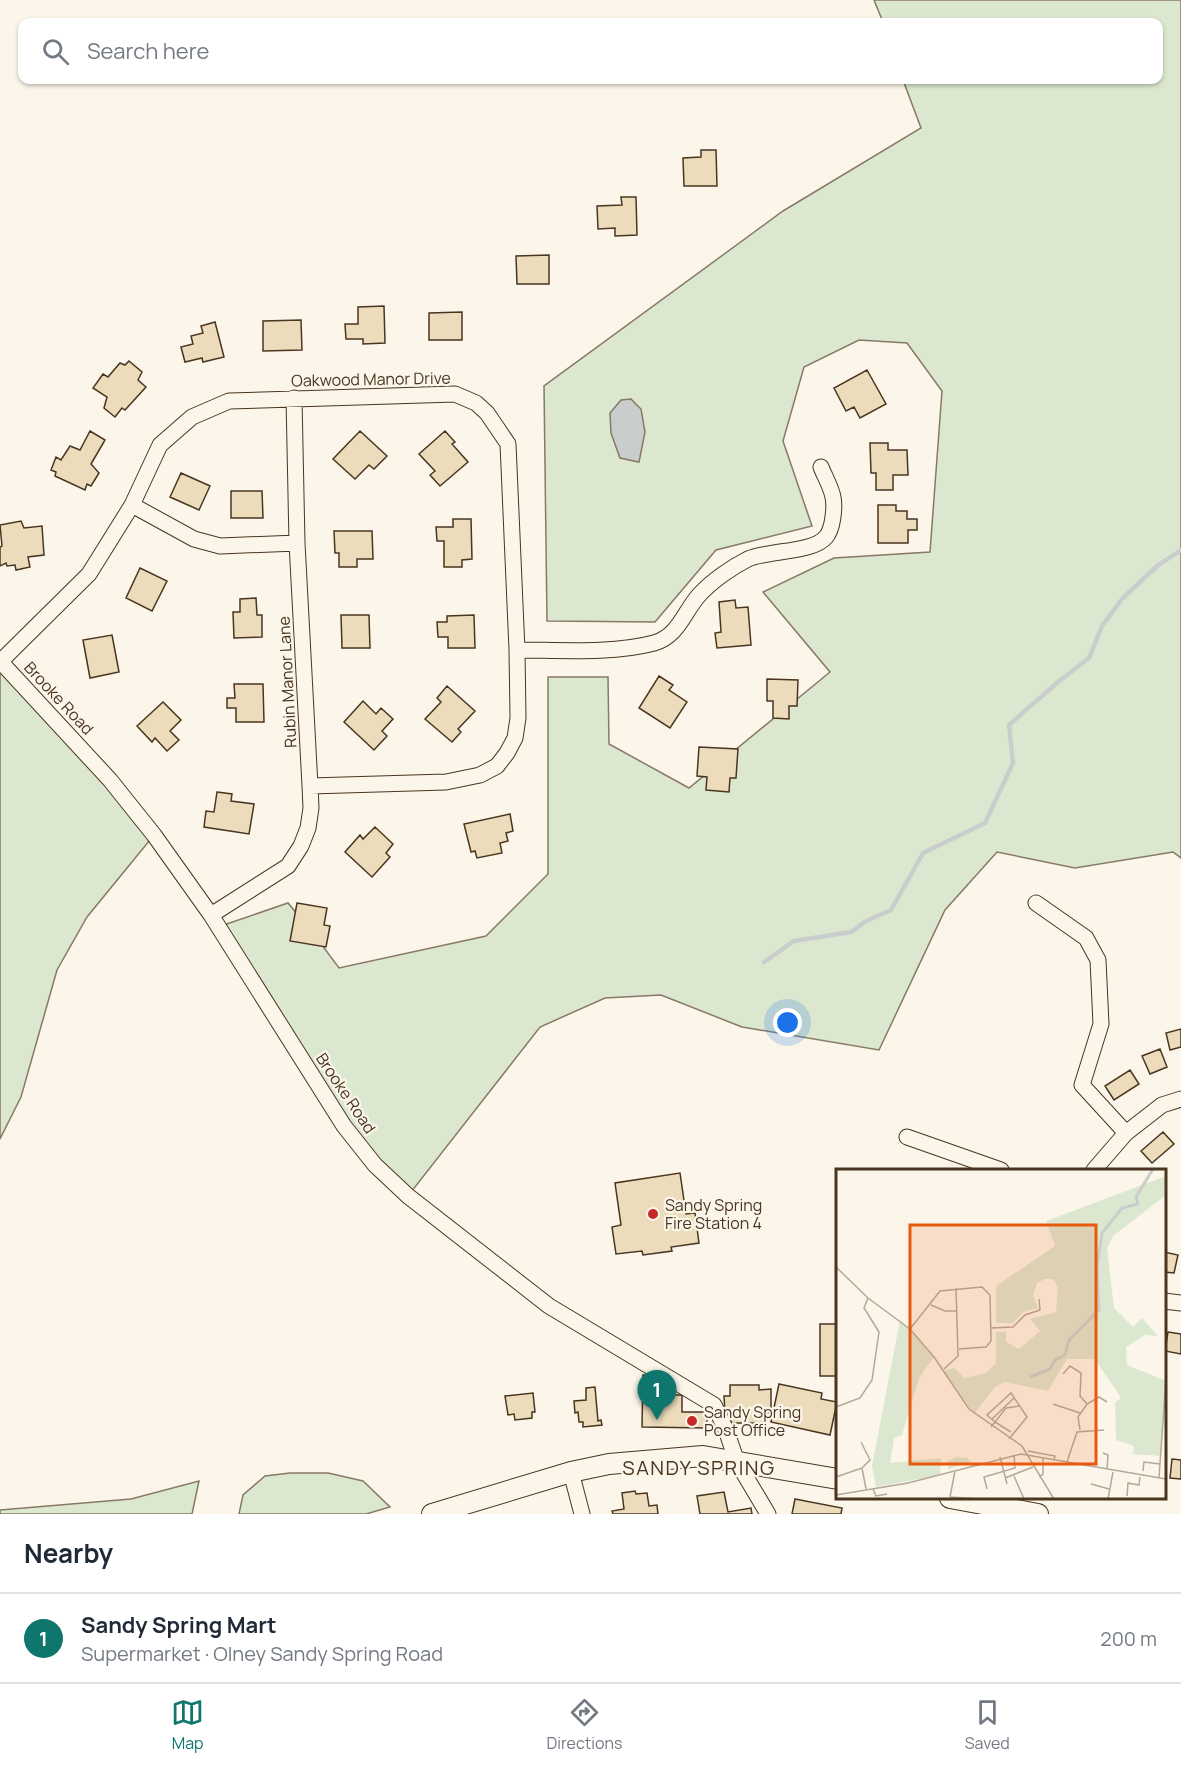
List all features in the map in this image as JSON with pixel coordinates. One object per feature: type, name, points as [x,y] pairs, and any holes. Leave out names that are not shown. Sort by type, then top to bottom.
[{"type":"main road","points":[[432,1514],[570,1472],[609,1464],[703,1456],[836,1479]]},
{"type":"main road","points":[[970,1499],[999,1502],[1038,1514]]},
{"type":"street","name":"Oakwood Manor Drive","points":[[0,661],[89,574],[132,505],[160,445],[192,417],[229,401],[455,394],[476,403],[487,413],[508,444],[517,650],[518,718],[515,738],[497,766],[480,775],[446,782],[310,786]]},
{"type":"street","name":"Rubin Manor Lane","points":[[211,915],[288,866],[301,846],[308,828],[311,808],[297,543],[294,398]]},
{"type":"street","points":[[517,650],[627,648],[657,643],[676,630],[699,594],[749,558],[787,549],[806,548],[822,541],[828,535],[834,498],[821,467]]},
{"type":"street","points":[[132,505],[194,539],[220,546],[297,543]]},
{"type":"street","name":"Brooke Road","points":[[0,661],[110,780],[153,835],[211,915],[344,1126],[375,1165],[408,1196],[549,1306],[714,1405],[737,1462],[768,1514]]},
{"type":"street","points":[[1036,903],[1086,938],[1098,960],[1101,1024],[1082,1085],[1126,1133]]},
{"type":"street","points":[[1095,1169],[1126,1133],[1162,1105],[1181,1099]]},
{"type":"street","points":[[907,1137],[998,1169]]},
{"type":"street","points":[[1166,1300],[1181,1303]]},
{"type":"street","points":[[570,1472],[582,1514]]},
{"type":"green space","points":[[874,0],[1181,0],[1181,858],[1173,852],[1075,868],[997,852],[945,910],[879,1050],[742,1027],[661,995],[605,998],[540,1027],[408,1196],[375,1165],[218,927],[288,903],[339,968],[486,936],[548,874],[548,677],[608,677],[609,744],[689,788],[830,672],[763,592],[834,558],[930,552],[942,391],[907,343],[859,340],[804,367],[783,441],[812,526],[716,550],[655,622],[547,621],[544,386],[783,211],[921,128],[904,84],[1163,84],[1163,18],[881,18]]},
{"type":"green space","points":[[0,667],[154,835],[87,917],[57,970],[21,1097],[0,1139]]},
{"type":"green space","points":[[290,1473],[328,1473],[363,1481],[390,1507],[366,1514],[239,1514],[243,1495],[265,1476]]},
{"type":"green space","points":[[199,1481],[192,1514],[0,1514],[0,1510],[131,1499]]},
{"type":"shaded area","points":[[631,399],[641,409],[645,432],[639,462],[620,458],[611,433],[610,413],[621,400]]},
{"type":"building","points":[[701,150],[716,150],[717,186],[684,186],[683,158],[701,157]]},
{"type":"building","points":[[621,197],[636,197],[637,235],[615,236],[615,228],[598,229],[597,206],[622,205]]},
{"type":"building","points":[[549,255],[549,284],[517,284],[516,256]]},
{"type":"building","points":[[384,306],[385,343],[363,344],[363,339],[346,339],[345,324],[358,324],[358,307]]},
{"type":"building","points":[[462,312],[462,340],[429,340],[429,313]]},
{"type":"building","points":[[301,320],[302,350],[263,351],[263,321]]},
{"type":"building","points":[[215,322],[224,357],[203,362],[202,358],[185,362],[181,347],[193,344],[191,336],[203,333],[201,326]]},
{"type":"building","points":[[129,361],[142,372],[138,380],[146,387],[125,410],[122,408],[115,417],[104,408],[107,397],[93,388],[103,374],[108,377],[120,363],[125,365]]},
{"type":"building","points":[[867,370],[886,404],[860,418],[854,407],[846,411],[834,388]]},
{"type":"building","points":[[90,431],[105,440],[91,464],[99,473],[91,486],[87,484],[85,490],[55,476],[56,472],[51,470],[56,457],[61,460],[70,446],[80,450]]},
{"type":"building","points":[[360,431],[387,456],[374,469],[369,465],[355,479],[333,459]]},
{"type":"building","points":[[445,431],[455,442],[452,444],[468,462],[440,486],[430,475],[435,471],[419,454]]},
{"type":"building","points":[[870,443],[888,443],[888,450],[907,450],[908,475],[893,475],[893,490],[876,490],[876,473],[871,473]]},
{"type":"building","points":[[181,473],[210,486],[199,510],[170,497]]},
{"type":"building","points":[[231,491],[262,491],[263,518],[231,518]]},
{"type":"building","points":[[878,505],[896,505],[896,511],[907,511],[907,519],[917,519],[917,530],[908,530],[908,543],[878,543]]},
{"type":"building","points":[[453,519],[471,519],[472,559],[462,560],[462,567],[444,567],[444,541],[437,541],[436,527],[453,527]]},
{"type":"building","points":[[21,521],[24,528],[42,526],[44,555],[28,557],[30,567],[16,570],[15,565],[7,566],[6,563],[0,566],[0,547],[2,546],[0,525]]},
{"type":"building","points":[[334,531],[372,531],[373,559],[357,559],[357,567],[339,567],[339,553],[335,553]]},
{"type":"building","points":[[140,568],[167,581],[152,611],[126,598]]},
{"type":"building","points":[[256,598],[257,615],[262,615],[262,637],[234,638],[233,612],[240,612],[240,599]]},
{"type":"building","points":[[735,600],[736,608],[748,607],[751,645],[717,648],[715,633],[721,632],[719,602]]},
{"type":"building","points":[[341,615],[369,615],[370,648],[342,648]]},
{"type":"building","points":[[474,615],[475,648],[448,648],[448,637],[438,637],[437,622],[447,622],[447,616]]},
{"type":"building","points":[[112,635],[119,672],[90,678],[83,640]]},
{"type":"building","points":[[659,676],[673,685],[669,690],[687,702],[670,728],[639,708]]},
{"type":"building","points":[[767,679],[798,680],[797,706],[789,706],[789,719],[773,718],[773,701],[767,701]]},
{"type":"building","points":[[234,684],[263,684],[264,722],[236,722],[236,708],[227,708],[227,698],[235,698]]},
{"type":"building","points":[[447,686],[475,711],[458,729],[461,732],[452,742],[425,719],[441,702],[437,698]]},
{"type":"building","points":[[363,701],[376,714],[381,708],[393,719],[382,731],[387,736],[374,750],[344,722]]},
{"type":"building","points":[[163,702],[181,720],[170,731],[179,740],[167,751],[155,738],[152,742],[137,726]]},
{"type":"building","points":[[699,747],[738,749],[736,778],[730,778],[729,792],[706,790],[707,777],[697,776]]},
{"type":"building","points":[[217,792],[232,794],[231,801],[254,804],[249,834],[204,827],[206,811],[214,812]]},
{"type":"building","points":[[510,814],[513,831],[506,833],[508,841],[500,843],[502,853],[477,858],[475,851],[471,852],[464,824]]},
{"type":"building","points":[[375,827],[393,844],[386,853],[390,857],[372,877],[345,852],[360,835],[363,839]]},
{"type":"building","points":[[297,903],[327,908],[324,925],[330,926],[326,947],[290,941]]},
{"type":"building","points":[[1181,1029],[1181,1047],[1170,1050],[1166,1033]]},
{"type":"building","points":[[1160,1049],[1167,1067],[1150,1074],[1142,1056]]},
{"type":"building","points":[[1130,1070],[1139,1084],[1114,1100],[1105,1086]]},
{"type":"building","points":[[1163,1132],[1174,1144],[1152,1163],[1141,1151]]},
{"type":"building","name":"Sandy Spring Fire Station 4","points":[[680,1173],[686,1214],[695,1213],[699,1243],[671,1247],[672,1251],[643,1255],[642,1251],[616,1254],[612,1227],[621,1225],[615,1183]]},
{"type":"building","points":[[1166,1252],[1178,1255],[1174,1273],[1166,1272]]},
{"type":"building","points":[[820,1324],[836,1324],[836,1376],[820,1376]]},
{"type":"building","points":[[1168,1332],[1181,1334],[1181,1354],[1166,1351]]},
{"type":"building","points":[[643,1375],[654,1375],[654,1387],[669,1387],[669,1395],[682,1395],[682,1412],[707,1412],[707,1428],[642,1427]]},
{"type":"building","points":[[779,1384],[822,1393],[821,1399],[836,1402],[830,1435],[771,1422]]},
{"type":"building","points":[[730,1385],[759,1385],[759,1390],[771,1389],[771,1413],[765,1413],[766,1423],[731,1423],[730,1413],[725,1413],[724,1396],[730,1396]]},
{"type":"building","points":[[595,1387],[598,1421],[601,1420],[602,1425],[583,1427],[583,1422],[579,1422],[578,1412],[575,1413],[574,1401],[586,1400],[586,1388]]},
{"type":"building","points":[[533,1393],[535,1412],[532,1412],[532,1418],[515,1420],[514,1414],[508,1415],[505,1396]]},
{"type":"building","points":[[1172,1459],[1181,1460],[1181,1479],[1170,1478]]},
{"type":"building","points":[[635,1491],[636,1494],[647,1493],[649,1506],[657,1505],[658,1514],[613,1514],[612,1511],[624,1509],[622,1493]]},
{"type":"building","points":[[724,1492],[728,1512],[751,1508],[752,1514],[700,1514],[697,1496]]},
{"type":"building","points":[[795,1499],[842,1508],[841,1514],[792,1514]]},
{"type":"waterway","points":[[764,962],[794,941],[851,932],[866,921],[891,910],[923,853],[985,823],[1013,763],[1009,725],[1089,658],[1102,626],[1122,599],[1157,566],[1181,550]]},
{"type":"place","name":"Sandy Spring Fire Station 4","points":[[653,1214]]},
{"type":"place","name":"Sandy Spring Mart","points":[[657,1420]]},
{"type":"place","name":"Sandy Spring Post Office","points":[[692,1421]]},
{"type":"district","name":"SANDY SPRING","points":[[699,1468]]}]
